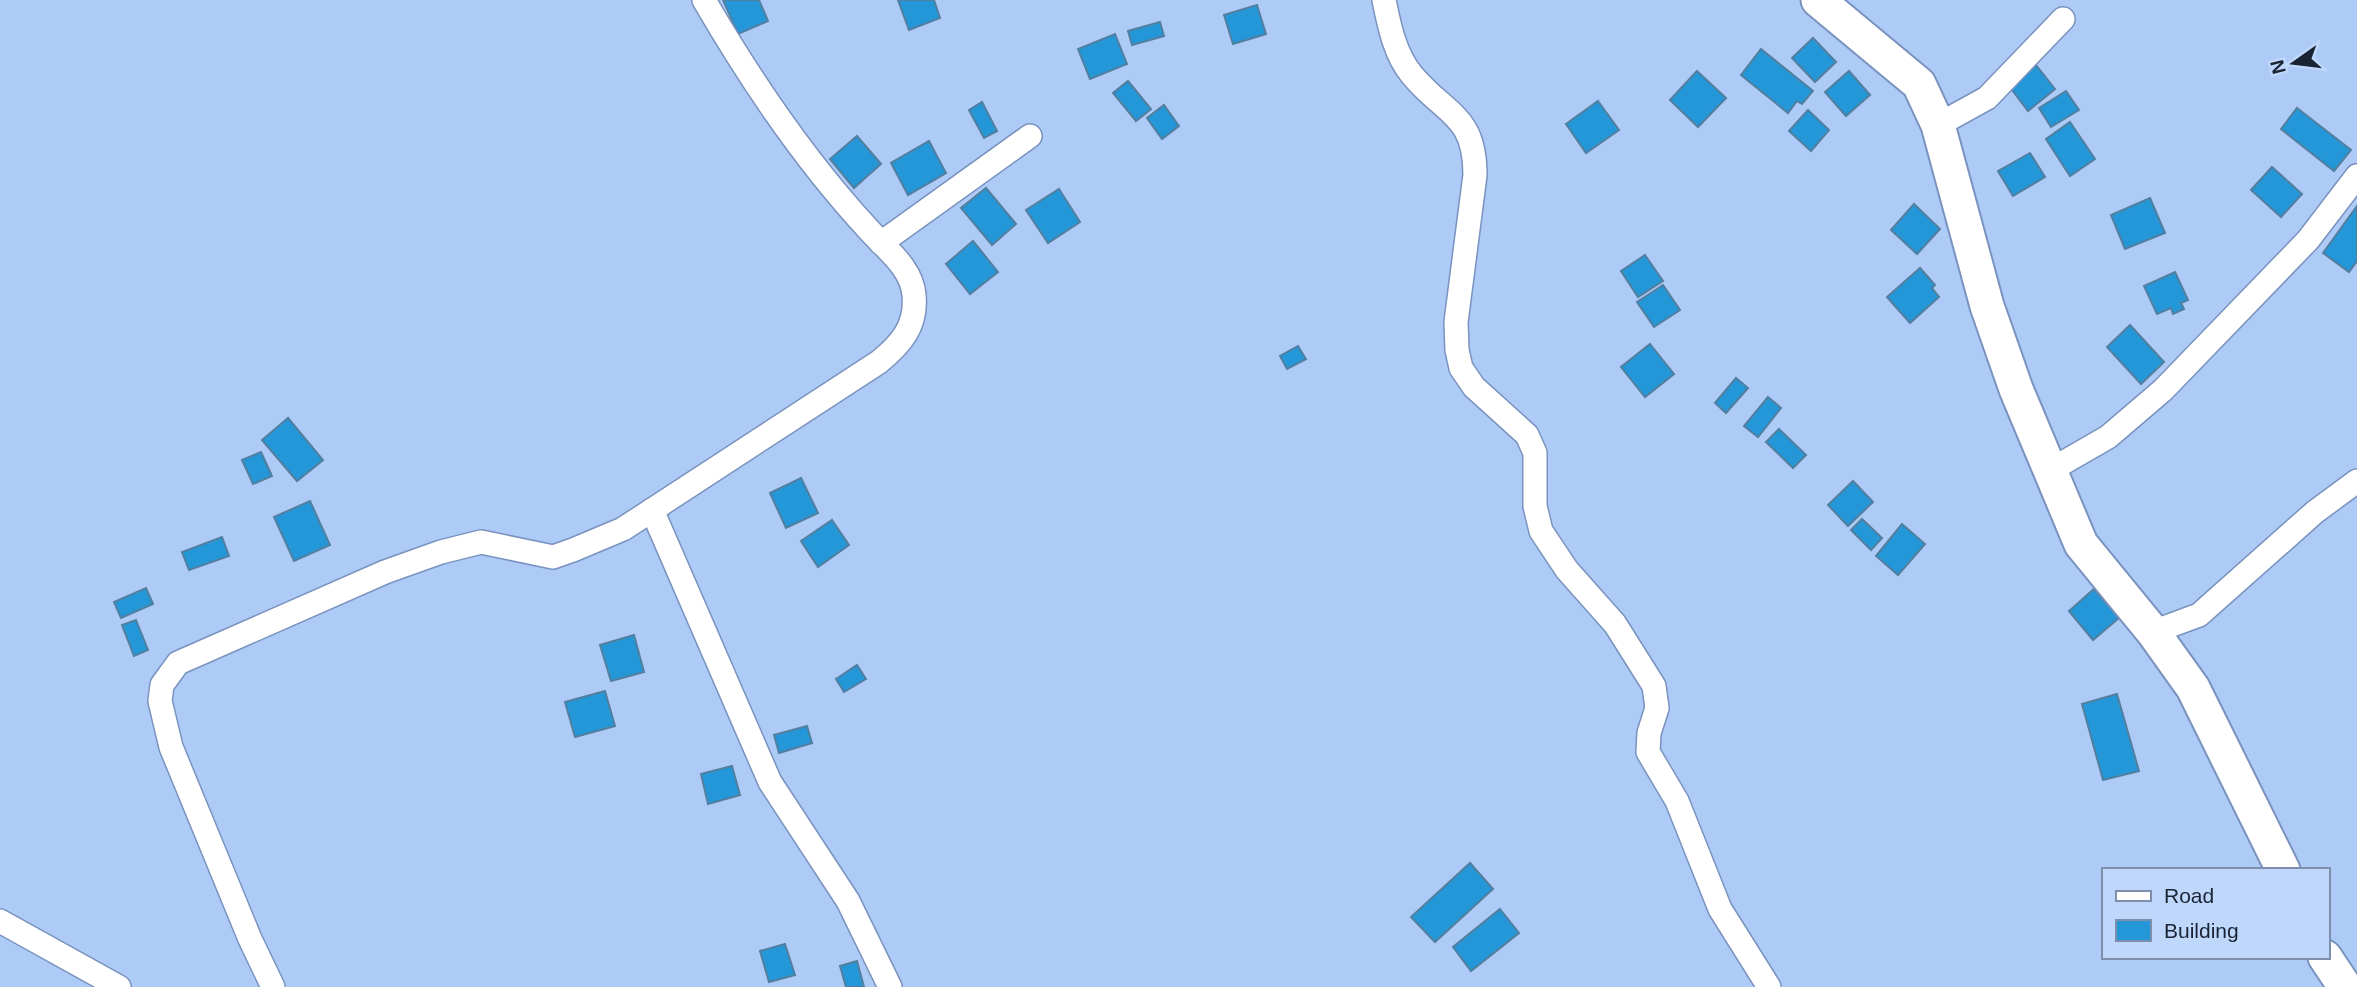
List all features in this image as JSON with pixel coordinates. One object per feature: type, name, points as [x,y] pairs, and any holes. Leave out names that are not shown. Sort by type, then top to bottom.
[{"type":"street","points":[[273,987],[250,939],[171,747],[160,701],[162,685],[178,663],[384,572],[441,552],[481,542],[553,557],[623,529],[879,362],[900,344],[909,331],[914,294],[906,270],[765,100],[704,0]]},
{"type":"street","points":[[1384,0],[1400,55],[1412,75],[1470,134],[1475,152],[1471,212],[1456,322],[1461,368],[1474,387],[1527,435],[1535,453],[1535,506],[1541,531],[1567,570],[1615,624],[1654,686],[1657,708],[1649,733],[1648,752],[1677,802],[1720,909],[1769,987]]},
{"type":"street","points":[[1823,1],[1919,84],[1938,125],[1987,306],[2049,471],[2081,544],[2153,632],[2193,688],[2282,868]]},
{"type":"street","points":[[1938,125],[1987,98],[2063,19]]},
{"type":"street","points":[[881,243],[1030,136]]},
{"type":"street","points":[[2049,471],[2108,437],[2163,390],[2308,240],[2357,176]]},
{"type":"street","points":[[2153,632],[2199,615],[2315,512],[2357,481]]},
{"type":"street","points":[[652,510],[770,782],[848,901],[890,987]]},
{"type":"street","points":[[0,921],[119,987]]},
{"type":"street","points":[[2326,959],[2345,987]]},
{"type":"building","points":[[723,0],[759,0],[768,21],[738,34]]},
{"type":"building","points":[[898,0],[934,0],[940,18],[909,30]]},
{"type":"building","points":[[1257,5],[1266,34],[1233,44],[1224,15]]},
{"type":"building","points":[[1160,22],[1164,36],[1132,45],[1128,31]]},
{"type":"building","points":[[1115,34],[1127,64],[1090,79],[1078,49]]},
{"type":"building","points":[[1813,38],[1836,62],[1815,82],[1792,58]]},
{"type":"building","points":[[1761,49],[1813,91],[1802,104],[1797,101],[1788,113],[1741,75]]},
{"type":"building","points":[[2036,65],[2055,89],[2028,111],[2009,86]]},
{"type":"building","points":[[1697,71],[1726,98],[1698,127],[1670,100]]},
{"type":"building","points":[[1849,71],[1870,95],[1846,116],[1825,92]]},
{"type":"building","points":[[1128,81],[1151,109],[1136,121],[1113,93]]},
{"type":"building","points":[[2066,91],[2079,110],[2051,127],[2039,108]]},
{"type":"building","points":[[1598,101],[1619,130],[1586,153],[1566,124]]},
{"type":"building","points":[[982,102],[997,131],[984,138],[969,110]]},
{"type":"building","points":[[1164,105],[1179,126],[1162,139],[1147,118]]},
{"type":"building","points":[[2297,108],[2351,150],[2334,171],[2281,129]]},
{"type":"building","points":[[1808,110],[1829,130],[1811,151],[1789,131]]},
{"type":"building","points":[[2070,122],[2095,159],[2070,176],[2046,139]]},
{"type":"building","points":[[857,136],[881,164],[854,188],[830,159]]},
{"type":"building","points":[[929,141],[946,173],[908,195],[891,163]]},
{"type":"building","points":[[2030,153],[2045,177],[2013,196],[1998,171]]},
{"type":"building","points":[[2272,167],[2302,194],[2281,217],[2251,190]]},
{"type":"building","points":[[986,188],[1016,224],[992,245],[961,208]]},
{"type":"building","points":[[1059,189],[1080,222],[1048,243],[1026,210]]},
{"type":"building","points":[[2150,198],[2165,233],[2125,249],[2111,215]]},
{"type":"building","points":[[1914,204],[1940,229],[1917,254],[1891,230]]},
{"type":"building","points":[[2357,206],[2357,261],[2349,272],[2323,253]]},
{"type":"building","points":[[973,241],[998,272],[970,294],[946,264]]},
{"type":"building","points":[[1645,255],[1663,281],[1638,297],[1621,271]]},
{"type":"building","points":[[1920,268],[1935,285],[1932,288],[1939,297],[1910,323],[1887,297]]},
{"type":"building","points":[[2175,272],[2188,300],[2181,303],[2184,309],[2173,314],[2171,308],[2157,314],[2144,286]]},
{"type":"building","points":[[1663,285],[1680,310],[1654,327],[1637,302]]},
{"type":"building","points":[[2130,325],[2164,362],[2141,384],[2107,347]]},
{"type":"building","points":[[1650,344],[1674,374],[1645,397],[1621,367]]},
{"type":"building","points":[[1298,346],[1306,359],[1287,369],[1280,356]]},
{"type":"building","points":[[1736,378],[1748,388],[1726,413],[1715,403]]},
{"type":"building","points":[[1768,397],[1781,408],[1758,437],[1744,426]]},
{"type":"building","points":[[288,418],[323,460],[297,481],[262,440]]},
{"type":"building","points":[[1779,429],[1806,455],[1793,468],[1766,442]]},
{"type":"building","points":[[261,452],[272,476],[253,484],[242,460]]},
{"type":"building","points":[[801,478],[818,513],[786,528],[770,493]]},
{"type":"building","points":[[1853,481],[1873,502],[1848,526],[1828,505]]},
{"type":"building","points":[[310,501],[330,545],[294,561],[274,517]]},
{"type":"building","points":[[1862,519],[1882,538],[1871,550],[1851,530]]},
{"type":"building","points":[[832,520],[849,545],[818,567],[801,541]]},
{"type":"building","points":[[1902,524],[1925,544],[1898,575],[1876,556]]},
{"type":"building","points":[[222,537],[229,556],[189,570],[182,552]]},
{"type":"building","points":[[146,588],[153,604],[121,618],[114,602]]},
{"type":"building","points":[[2094,589],[2119,618],[2093,640],[2069,611]]},
{"type":"building","points":[[136,620],[148,650],[134,656],[122,625]]},
{"type":"building","points":[[634,635],[644,672],[611,681],[600,645]]},
{"type":"building","points":[[857,665],[866,679],[844,692],[836,679]]},
{"type":"building","points":[[605,691],[615,726],[575,737],[565,702]]},
{"type":"building","points":[[2117,694],[2139,771],[2103,780],[2082,704]]},
{"type":"building","points":[[807,726],[812,743],[779,753],[774,735]]},
{"type":"building","points":[[732,766],[740,795],[708,804],[701,774]]},
{"type":"building","points":[[1470,863],[1493,889],[1435,942],[1411,917]]},
{"type":"building","points":[[1500,909],[1519,933],[1471,971],[1453,947]]},
{"type":"building","points":[[785,944],[795,975],[769,982],[760,951]]},
{"type":"building","points":[[857,961],[864,987],[846,987],[840,966]]}]
